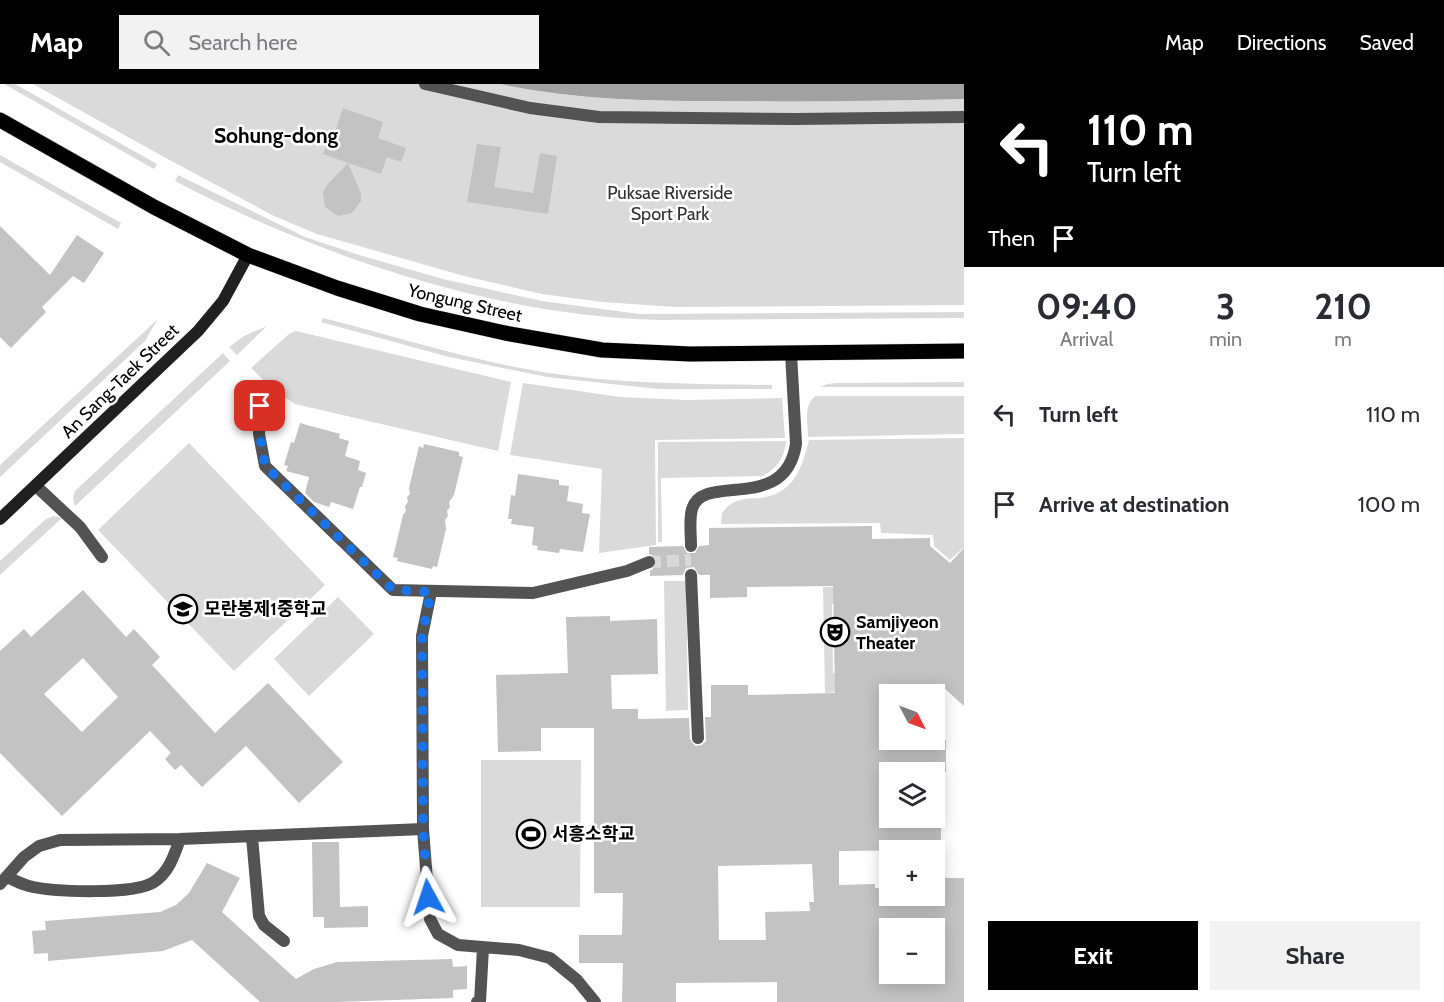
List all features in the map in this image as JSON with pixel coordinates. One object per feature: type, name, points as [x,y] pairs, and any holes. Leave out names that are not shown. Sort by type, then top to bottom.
[{"type":"main road","name":"Yongung Street","points":[[0,120],[154,207],[248,255],[337,288],[420,314],[516,335],[602,350],[690,354],[964,351]]},
{"type":"main road","name":"An Sang-Taek Street","points":[[0,519],[198,331],[223,301],[248,255]]},
{"type":"street","points":[[425,84],[530,108],[599,117],[795,119],[964,117]]},
{"type":"street","points":[[691,546],[692,508],[698,499],[709,492],[752,489],[771,483],[786,471],[794,459],[796,444],[791,353]]},
{"type":"street","points":[[265,393],[260,406],[260,434],[265,466],[393,590],[533,593],[627,571],[650,562]]},
{"type":"street","points":[[36,486],[80,527],[102,557]]},
{"type":"street","points":[[692,575],[698,738]]},
{"type":"street","points":[[431,592],[422,636],[423,829],[430,919],[438,934],[458,945],[519,950],[550,958],[577,980],[595,1002]]},
{"type":"street","points":[[180,839],[168,869],[153,883],[136,889],[54,891],[4,881],[24,857],[39,846],[60,840],[252,837],[423,829]]},
{"type":"street","points":[[252,837],[260,916],[264,925],[284,941]]},
{"type":"street","points":[[477,1002],[480,1002],[483,948]]},
{"type":"green space","points":[[4,84],[15,84],[157,164],[154,169]]},
{"type":"green space","name":"Puksae Riverside Sport Park","points":[[33,84],[500,84],[578,96],[656,100],[964,99],[964,305],[675,307],[602,302],[542,294],[464,276],[317,234],[274,216]]},
{"type":"green space","points":[[0,155],[121,223],[118,229],[0,162]]},
{"type":"green space","points":[[178,175],[305,237],[443,279],[542,301],[639,314],[964,312],[964,318],[660,320],[598,316],[535,307],[410,278],[349,257],[231,209],[175,181]]},
{"type":"green space","points":[[323,318],[463,355],[549,373],[632,381],[772,385],[772,389],[658,389],[547,377],[449,357],[321,322]]},
{"type":"green space","points":[[158,319],[145,341],[0,477],[0,465]]},
{"type":"green space","points":[[267,326],[237,355],[229,347],[244,336]]},
{"type":"green space","points":[[296,331],[511,382],[498,451],[295,404],[275,391],[251,368],[289,334]]},
{"type":"green space","points":[[223,353],[230,361],[75,506],[73,498],[75,491]]},
{"type":"green space","points":[[964,382],[964,387],[821,387],[837,383]]},
{"type":"green space","points":[[523,383],[620,397],[686,400],[782,398],[785,438],[655,440],[656,545],[599,553],[602,469],[510,455]]},
{"type":"green space","points":[[816,396],[964,396],[964,434],[808,437],[808,409],[812,399]]},
{"type":"green space","points":[[964,438],[964,547],[950,560],[934,546],[933,535],[881,533],[880,523],[721,524],[722,513],[730,504],[744,499],[772,496],[789,485],[799,470],[809,440]]},
{"type":"green space","points":[[786,441],[784,453],[779,462],[763,476],[661,478],[662,542],[658,542],[658,442]]},
{"type":"green space","points":[[189,443],[325,585],[234,671],[98,530]]},
{"type":"green space","points":[[54,516],[62,518],[0,575],[0,561],[46,519]]},
{"type":"green space","points":[[664,581],[686,581],[688,710],[666,711]]},
{"type":"green space","points":[[823,587],[836,587],[836,604],[832,604],[833,673],[837,674],[838,692],[825,693]]},
{"type":"green space","points":[[338,597],[374,634],[309,696],[274,659]]},
{"type":"green space","name":"서흥소학교","points":[[481,760],[581,760],[580,907],[481,907]]},
{"type":"shaded area","points":[[500,84],[964,84],[964,99],[659,100],[579,96]]},
{"type":"building","points":[[343,108],[383,122],[378,138],[406,148],[401,162],[387,157],[381,174],[323,154],[329,137],[333,138]]},
{"type":"building","points":[[477,144],[501,147],[494,187],[533,193],[540,153],[557,156],[548,214],[467,202]]},
{"type":"building","points":[[348,163],[361,193],[361,201],[352,213],[338,216],[325,207],[323,193],[326,186]]},
{"type":"building","points":[[0,226],[50,275],[77,235],[104,253],[84,283],[73,276],[42,307],[46,312],[11,348],[0,337]]},
{"type":"building","points":[[300,423],[340,434],[339,438],[349,441],[345,456],[360,461],[358,470],[366,473],[353,509],[331,502],[329,507],[314,502],[305,493],[309,477],[286,471],[288,466],[284,465]]},
{"type":"building","points":[[424,444],[459,452],[459,456],[463,457],[454,495],[449,502],[448,516],[445,520],[446,529],[437,567],[433,566],[432,569],[397,561],[398,558],[393,557],[406,511],[407,497],[410,494],[409,488],[419,446],[423,448]]},
{"type":"building","points":[[518,474],[559,480],[559,485],[569,486],[567,501],[583,504],[582,513],[590,514],[583,552],[560,549],[559,553],[537,550],[538,546],[532,545],[534,527],[511,524],[512,519],[508,519],[511,495],[515,496]]},
{"type":"building","points":[[872,526],[872,539],[930,538],[930,546],[950,563],[964,548],[964,706],[945,689],[945,684],[879,684],[879,750],[945,750],[946,740],[946,772],[945,762],[879,762],[879,828],[941,828],[941,840],[879,840],[879,851],[839,851],[839,885],[875,884],[875,888],[879,888],[879,906],[945,906],[945,878],[964,878],[964,1002],[777,1002],[777,982],[676,983],[676,1002],[622,1002],[623,963],[579,963],[579,935],[622,935],[623,893],[594,893],[594,728],[541,728],[541,751],[498,752],[496,675],[568,673],[566,617],[610,616],[610,621],[657,619],[658,674],[611,675],[612,709],[638,709],[638,719],[689,718],[690,739],[695,746],[702,745],[706,741],[705,717],[711,717],[711,685],[748,685],[748,695],[835,693],[833,586],[747,587],[747,597],[710,598],[710,575],[699,575],[694,567],[686,568],[683,575],[650,576],[650,571],[657,563],[654,556],[649,554],[649,547],[683,546],[687,553],[695,553],[699,546],[709,545],[709,528]],"holes":[[[812,864],[814,902],[809,902],[810,911],[765,912],[766,940],[719,940],[718,866]]]},
{"type":"building","points":[[83,590],[126,637],[134,629],[160,657],[152,665],[215,733],[268,683],[343,762],[299,803],[246,746],[202,787],[181,765],[175,770],[165,759],[171,753],[150,731],[62,816],[0,753],[0,651],[24,629],[31,637]],"holes":[[[83,658],[118,697],[82,732],[44,694]]]},
{"type":"building","points":[[312,842],[339,842],[340,907],[368,906],[368,927],[324,928],[324,917],[313,917]]},
{"type":"building","points":[[207,863],[240,878],[222,912],[296,979],[314,969],[337,962],[452,959],[453,967],[467,966],[467,989],[453,990],[453,998],[260,1002],[192,940],[163,951],[48,961],[48,953],[34,954],[32,931],[46,930],[45,921],[160,912],[176,905],[189,893]]},
{"type":"tunnel","points":[[649,562],[691,560]]},
{"type":"place","name":"모란봉제1중학교","points":[[183,609]]},
{"type":"place","name":"Samjiyeon Theater","points":[[835,632]]},
{"type":"place","name":"서흥소학교","points":[[531,834]]},
{"type":"district","name":"Sohung-dong","points":[[276,136]]},
{"type":"route","points":[[260,406],[260,434],[265,466],[393,590],[431,592],[422,636],[423,829],[428,897]]}]
